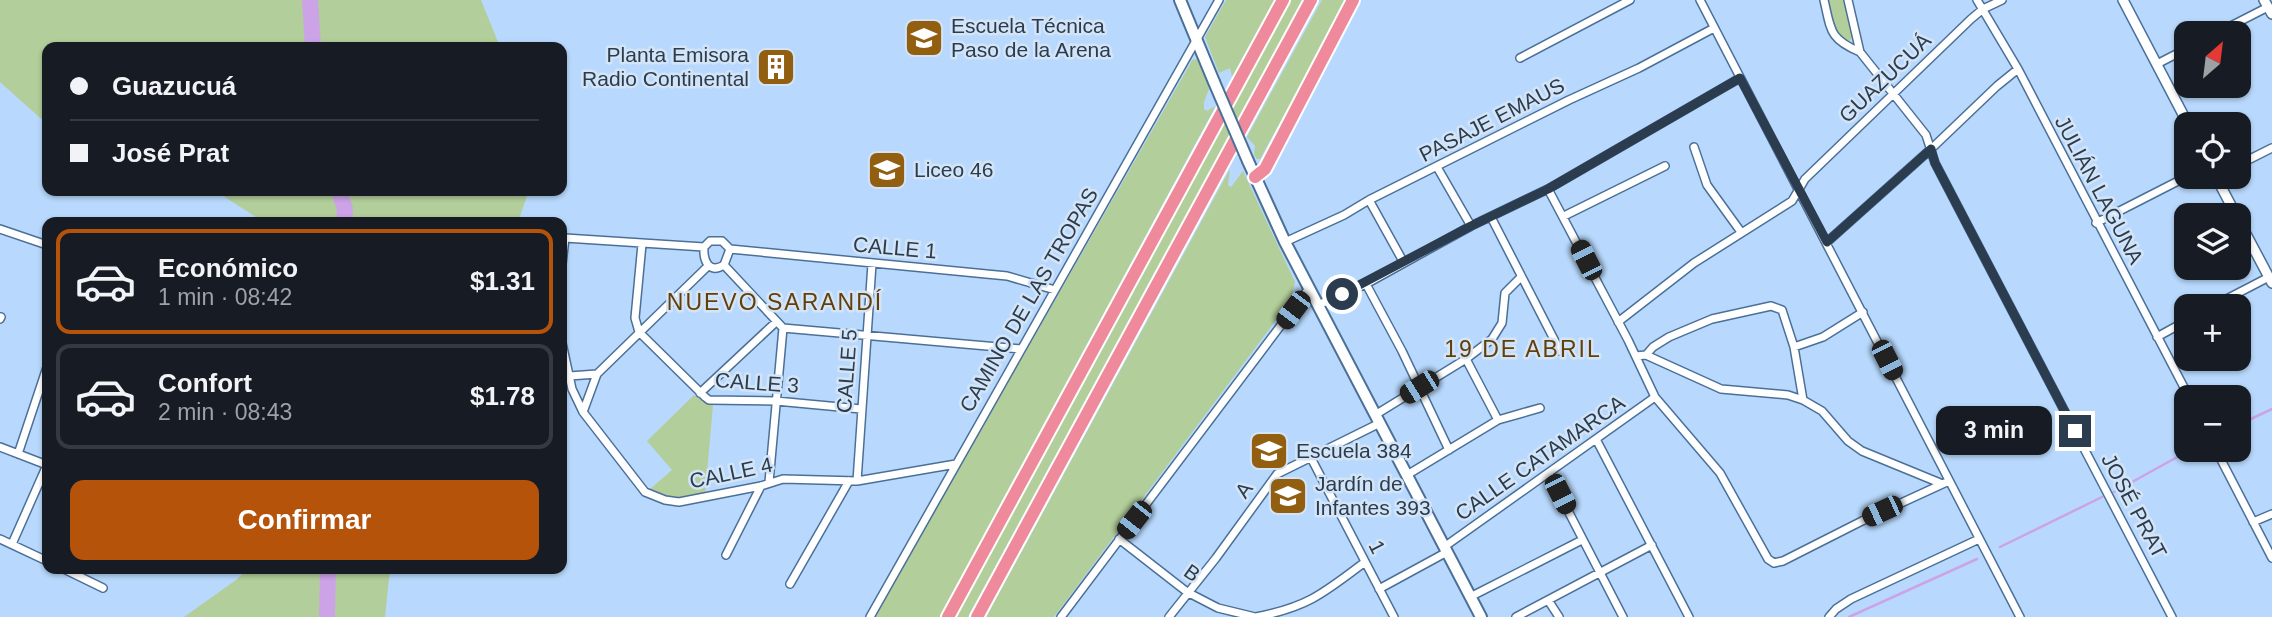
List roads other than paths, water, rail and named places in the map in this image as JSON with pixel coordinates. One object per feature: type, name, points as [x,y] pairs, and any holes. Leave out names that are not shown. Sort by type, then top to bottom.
[{"type":"highway","points":[[948,617],[1283,0]]},
{"type":"highway","points":[[977,617],[1311,0]]},
{"type":"highway","points":[[1255,177],[1265,169],[1353,0]]},
{"type":"main road","points":[[1180,0],[1285,242],[1481,617]]},
{"type":"street","name":"CAMINO DE LAS TROPAS","points":[[870,617],[1219,0]]},
{"type":"street","points":[[1520,58],[1629,0]]},
{"type":"street","points":[[1700,0],[1801,190],[2020,617]]},
{"type":"street","points":[[1824,0],[1831,31],[1840,43],[1860,52]]},
{"type":"street","points":[[1848,0],[1860,52]]},
{"type":"street","name":"JULIÁN LAGUNA","points":[[1978,0],[2018,69],[2183,385]]},
{"type":"street","name":"GUAZUCUÁ","points":[[1618,322],[1694,263],[1792,201],[1801,190],[1805,179],[1893,94],[1983,9],[2001,0]]},
{"type":"street","points":[[2123,0],[2182,112]]},
{"type":"street","points":[[2241,21],[2268,7]]},
{"type":"street","name":"PASAJE EMAUS","points":[[1285,242],[1344,215],[1569,100],[1639,68],[1714,28]]},
{"type":"street","name":"JOSÉ PRAT","points":[[1860,52],[1926,135],[1935,163],[2172,617]]},
{"type":"street","points":[[2157,64],[2174,55]]},
{"type":"street","points":[[1827,242],[2018,69]]},
{"type":"street","points":[[1318,305],[1366,284],[1471,226],[1548,189],[1740,78]]},
{"type":"street","points":[[1694,147],[1707,185],[1741,232]]},
{"type":"street","points":[[2251,158],[2272,148]]},
{"type":"street","points":[[1564,216],[1665,166]]},
{"type":"street","points":[[1437,167],[1471,226]]},
{"type":"street","points":[[2096,223],[2174,183]]},
{"type":"street","points":[[1548,189],[1655,397],[1720,473],[1768,559],[1774,563],[1783,561],[1949,481]]},
{"type":"street","points":[[1369,200],[1405,262]]},
{"type":"street","points":[[1491,217],[1560,351]]},
{"type":"street","points":[[0,229],[42,243]]},
{"type":"street","points":[[567,238],[704,247],[710,242],[722,241],[730,250],[724,265]]},
{"type":"street","points":[[639,332],[635,318],[642,244]]},
{"type":"street","points":[[2239,294],[2270,280],[2251,244]]},
{"type":"street","points":[[704,247],[703,256],[708,266],[714,268],[724,265]]},
{"type":"street","name":"CALLE 1","points":[[730,250],[1007,276],[1055,290]]},
{"type":"street","name":"CALLE 5","points":[[790,584],[853,481],[872,264]]},
{"type":"street","points":[[724,265],[779,325],[867,336],[1021,349]]},
{"type":"street","points":[[583,412],[597,374],[708,266]]},
{"type":"street","name":"A","points":[[1169,617],[1277,474],[1378,419],[1419,387],[1492,340],[1500,329],[1505,293],[1521,277]]},
{"type":"street","points":[[1366,284],[1449,450]]},
{"type":"street","points":[[1061,617],[1309,288]]},
{"type":"street","points":[[1646,355],[1653,347],[1670,337],[1700,324],[1772,306],[1782,310],[1794,347],[1803,400]]},
{"type":"street","points":[[1794,347],[1823,337],[1863,312]]},
{"type":"street","points":[[700,393],[779,325]]},
{"type":"street","points":[[726,555],[765,484],[776,401],[779,325]]},
{"type":"street","points":[[2157,337],[2174,328]]},
{"type":"street","name":"CALLE 3","points":[[639,332],[709,400],[776,401],[861,410]]},
{"type":"street","points":[[1636,356],[1646,355],[1721,389],[1788,395],[1803,400],[1822,411],[1848,440],[1862,451],[1940,484]]},
{"type":"street","points":[[1466,359],[1499,420]]},
{"type":"street","name":"CALLE 4","points":[[567,367],[583,412],[645,492],[654,497],[679,502],[783,479],[853,481],[956,464]]},
{"type":"street","points":[[569,376],[597,374]]},
{"type":"street","points":[[18,454],[42,382]]},
{"type":"street","name":"CALLE CATAMARCA","points":[[1379,589],[1445,550],[1655,397]]},
{"type":"street","points":[[1407,475],[1499,420],[1540,408]]},
{"type":"street","points":[[1597,441],[1689,617]]},
{"type":"street","points":[[0,447],[42,463]]},
{"type":"street","name":"1","points":[[1310,456],[1394,617]]},
{"type":"street","points":[[2222,462],[2272,558]]},
{"type":"street","points":[[1549,474],[1623,617]]},
{"type":"street","points":[[12,544],[42,476]]},
{"type":"street","points":[[2253,522],[2272,514]]},
{"type":"street","points":[[0,539],[42,559]]},
{"type":"street","name":"B","points":[[1119,539],[1187,592],[1218,608],[1255,617],[1285,614],[1320,597],[1365,562]]},
{"type":"street","points":[[1829,617],[1852,599],[1979,539]]},
{"type":"street","points":[[1470,597],[1583,540]]},
{"type":"street","points":[[1516,617],[1652,545]]},
{"type":"street","points":[[74,574],[103,588]]},
{"type":"street","points":[[1548,600],[1559,617]]},
{"type":"waterway","points":[[310,0],[313,42]]},
{"type":"waterway","points":[[341,196],[344,217]]},
{"type":"waterway","points":[[2251,419],[2272,409]]},
{"type":"waterway","points":[[2114,492],[2174,459]]},
{"type":"waterway","points":[[2000,547],[2102,497]]},
{"type":"waterway","points":[[1849,617],[1977,559]]},
{"type":"waterway","points":[[327,617],[328,574]]},
{"type":"place","name":"Escuela Técnica Paso de la Arena","points":[[924,38]]},
{"type":"place","name":"Planta Emisora Radio Continental","points":[[776,67]]},
{"type":"place","name":"Liceo 46","points":[[887,170]]},
{"type":"place","name":"Escuela 384","points":[[1269,451]]},
{"type":"place","name":"Jardín de Infantes 393","points":[[1288,496]]},
{"type":"district","name":"NUEVO SARANDÍ","points":[[775,302]]},
{"type":"district","name":"19 DE ABRIL","points":[[1523,349]]}]
